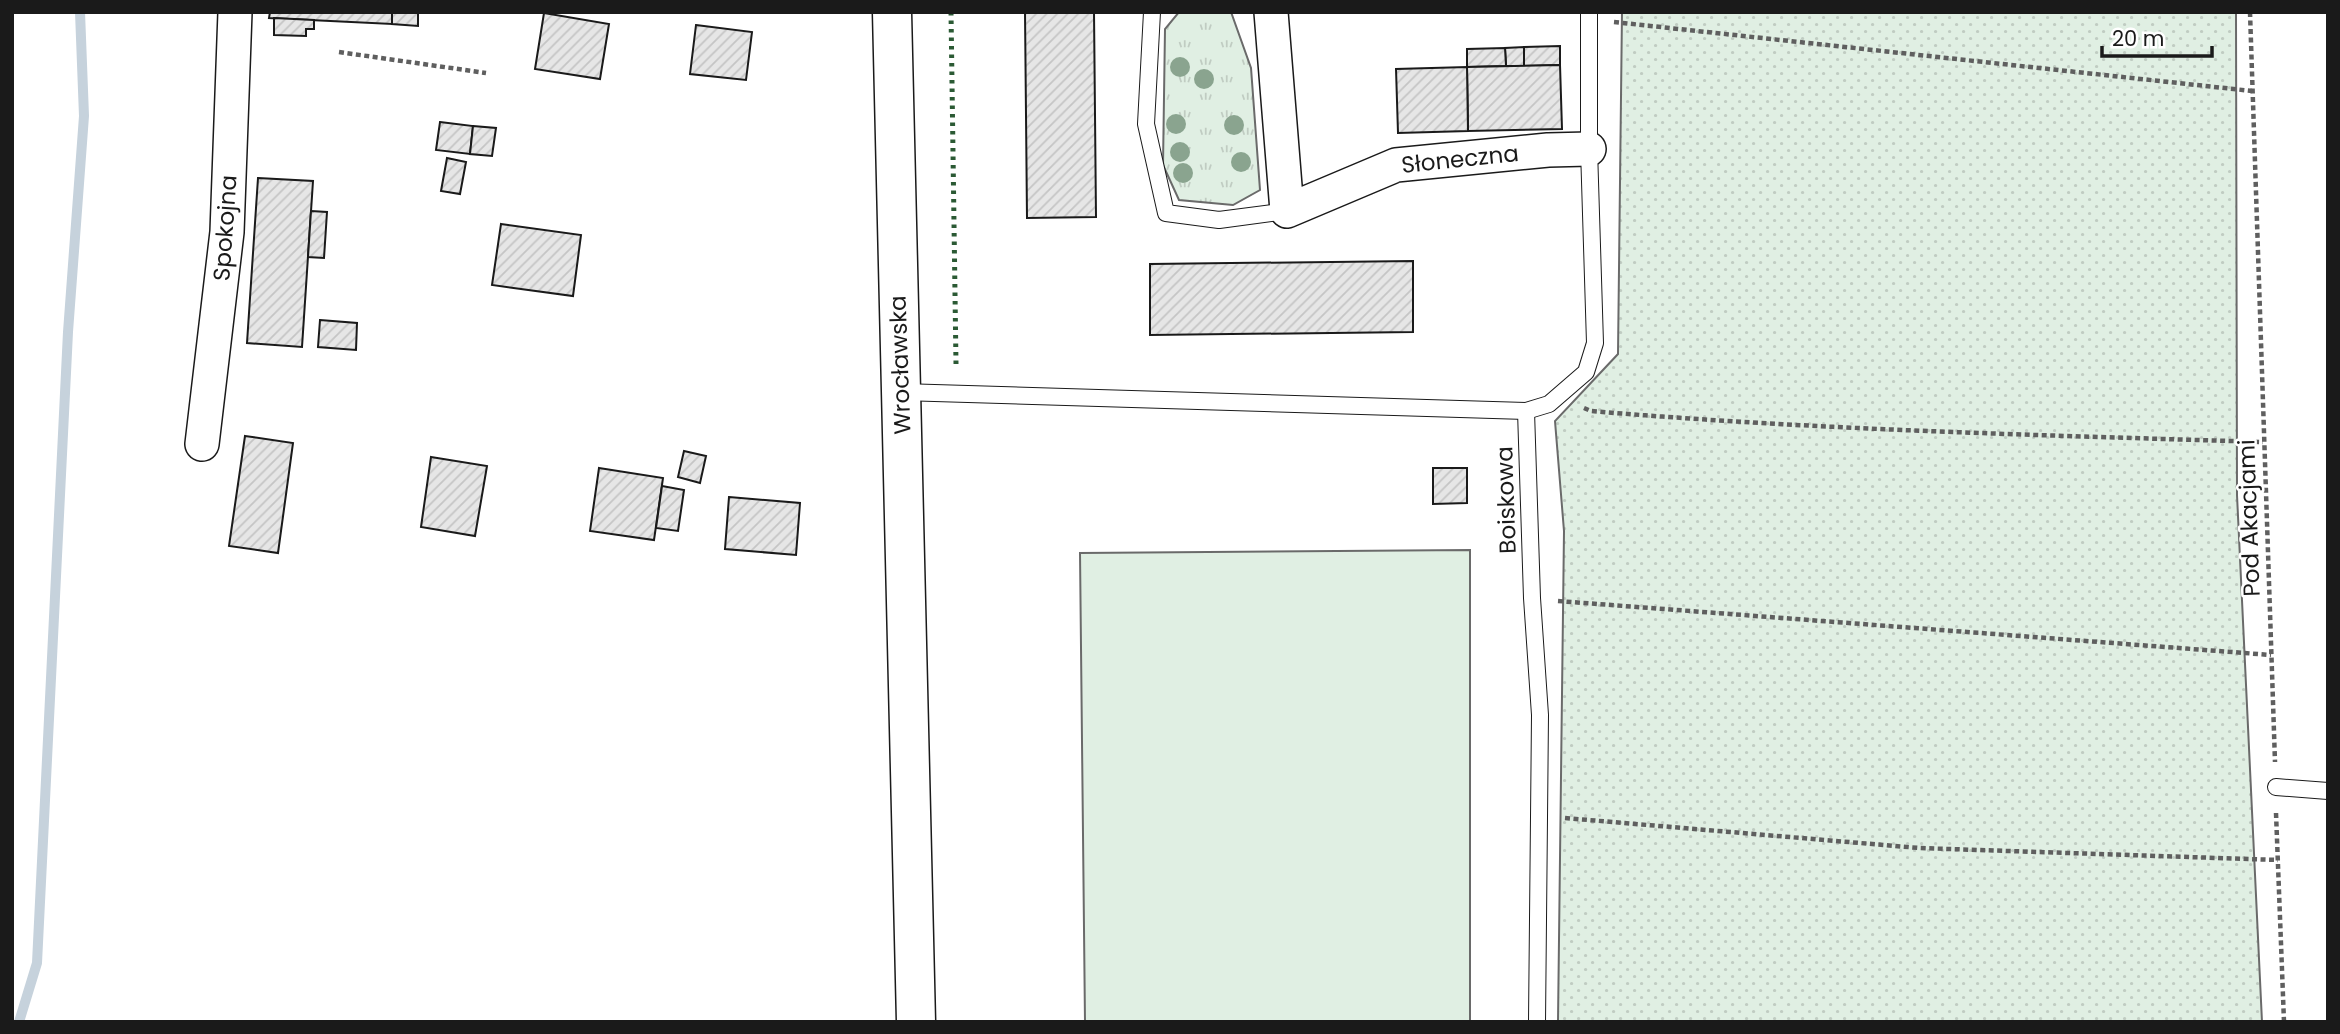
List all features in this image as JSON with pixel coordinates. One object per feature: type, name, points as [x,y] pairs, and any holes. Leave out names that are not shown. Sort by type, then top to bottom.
[{"type":"main road","name":"Wrocławska","points":[[892,12],[916,1022]]},
{"type":"street","name":"Spokojna","points":[[202,444],[227,232],[235,12]]},
{"type":"street","points":[[1271,12],[1287,211]]},
{"type":"street","name":"Słoneczna","points":[[1287,211],[1396,165],[1548,150],[1589,149]]},
{"type":"lane","points":[[1152,12],[1146,124],[1166,213],[1219,220],[1287,211]]},
{"type":"lane","points":[[901,393],[1526,411],[1549,404],[1586,372],[1595,343],[1589,149],[1589,16]]},
{"type":"lane","name":"Boiskowa","points":[[1526,411],[1532,598],[1540,715],[1537,1022]]},
{"type":"lane","points":[[2276,787],[2328,791]]},
{"type":"path","name":"Pod Akacjami","points":[[2250,12],[2284,1022]]},
{"type":"path","points":[[1589,16],[2252,90]]},
{"type":"path","points":[[339,52],[486,73]]},
{"type":"path","points":[[1559,395],[1591,411],[1692,420],[1894,430],[2263,442]]},
{"type":"path","points":[[1532,598],[2271,655]]},
{"type":"path","points":[[1540,816],[1919,848],[2278,860]]},
{"type":"green space","points":[[1179,12],[1231,12],[1251,68],[1260,190],[1233,205],[1179,200],[1163,165],[1165,29]]},
{"type":"green space","points":[[1622,12],[2236,12],[2237,495],[2262,1022],[1558,1022],[1564,531],[1555,421],[1618,354]]},
{"type":"green space","points":[[1470,550],[1470,1022],[1085,1022],[1080,553]]},
{"type":"building","points":[[270,12],[392,12],[392,24],[269,18]]},
{"type":"building","points":[[392,12],[418,12],[418,26],[392,24]]},
{"type":"building","points":[[1025,12],[1094,12],[1096,217],[1027,218]]},
{"type":"building","points":[[544,13],[609,24],[600,79],[535,69]]},
{"type":"building","points":[[274,18],[314,20],[314,29],[306,29],[306,36],[274,35]]},
{"type":"building","points":[[696,25],[752,32],[746,80],[690,74]]},
{"type":"building","points":[[1560,46],[1560,65],[1524,66],[1524,47]]},
{"type":"building","points":[[1524,47],[1524,66],[1506,66],[1505,48]]},
{"type":"building","points":[[1505,48],[1506,66],[1467,67],[1467,49]]},
{"type":"building","points":[[1560,65],[1562,129],[1468,131],[1467,67]]},
{"type":"building","points":[[1467,67],[1468,131],[1398,133],[1396,69]]},
{"type":"building","points":[[440,122],[473,126],[470,154],[436,150]]},
{"type":"building","points":[[473,126],[496,128],[492,156],[470,154]]},
{"type":"building","points":[[447,158],[466,162],[460,194],[441,191]]},
{"type":"building","points":[[258,178],[313,181],[302,347],[247,343]]},
{"type":"building","points":[[311,211],[327,212],[324,258],[308,257]]},
{"type":"building","points":[[501,224],[581,235],[573,296],[492,285]]},
{"type":"building","points":[[1413,261],[1413,332],[1150,335],[1150,264]]},
{"type":"building","points":[[320,320],[357,323],[356,350],[318,347]]},
{"type":"building","points":[[245,436],[293,443],[278,553],[229,546]]},
{"type":"building","points":[[684,451],[706,456],[700,483],[678,477]]},
{"type":"building","points":[[431,457],[487,466],[475,536],[421,527]]},
{"type":"building","points":[[599,468],[663,478],[654,540],[590,531]]},
{"type":"building","points":[[1433,468],[1467,468],[1467,503],[1433,504]]},
{"type":"building","points":[[662,486],[684,490],[678,531],[656,528]]},
{"type":"building","points":[[729,497],[800,503],[796,555],[725,549]]},
{"type":"waterway","points":[[19,1022],[37,963],[68,332],[84,116],[80,12]]},
{"type":"hedge","points":[[951,12],[956,364]]}]
